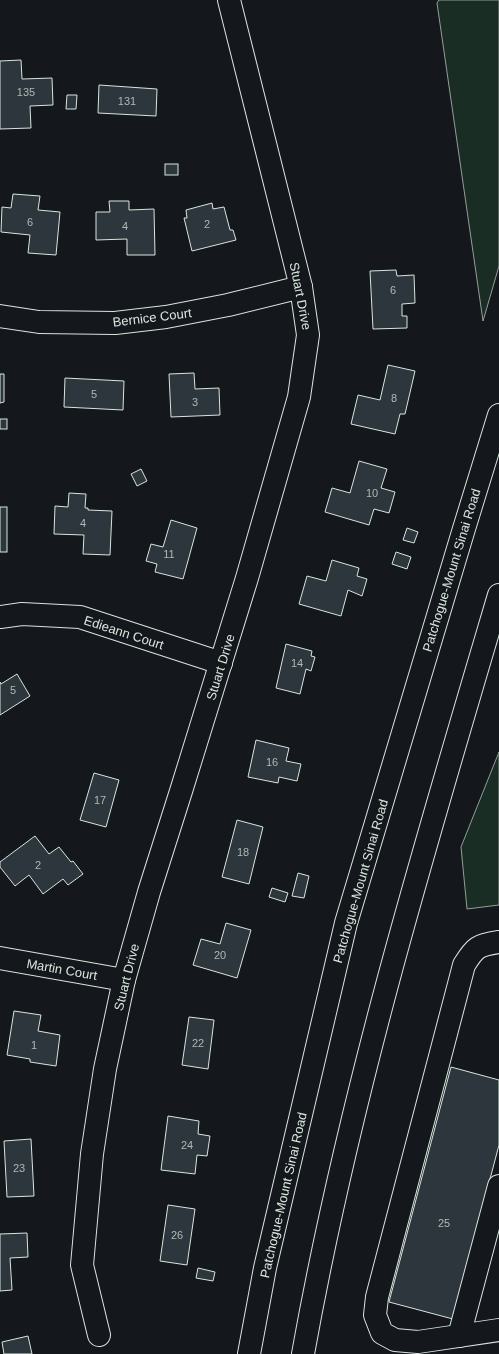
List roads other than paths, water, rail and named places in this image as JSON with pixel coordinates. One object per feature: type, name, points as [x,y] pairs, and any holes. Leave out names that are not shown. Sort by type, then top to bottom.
[{"type":"main road","name":"Stuart Drive","points":[[98,1335],[82,1265],[92,1154],[105,1069],[124,980],[148,892],[221,663],[300,397],[308,335],[301,287],[229,0]]},
{"type":"main road","name":"Bernice Court","points":[[0,316],[40,322],[115,323],[166,317],[228,306],[301,287]]},
{"type":"main road","name":"Patchogue-Mount Sinai Road","points":[[249,1354],[265,1268],[346,923],[499,415]]},
{"type":"main road","points":[[304,1354],[316,1282],[349,1134],[410,901],[499,595]]},
{"type":"main road","name":"Edieann Court","points":[[0,617],[22,614],[80,617],[221,663]]},
{"type":"main road","points":[[499,942],[487,943],[473,950],[464,965],[377,1297],[375,1315],[382,1333],[395,1340],[418,1342],[499,1330]]},
{"type":"main road","name":"Martin Court","points":[[0,958],[124,980]]},
{"type":"main road","points":[[459,1336],[498,1191]]}]
